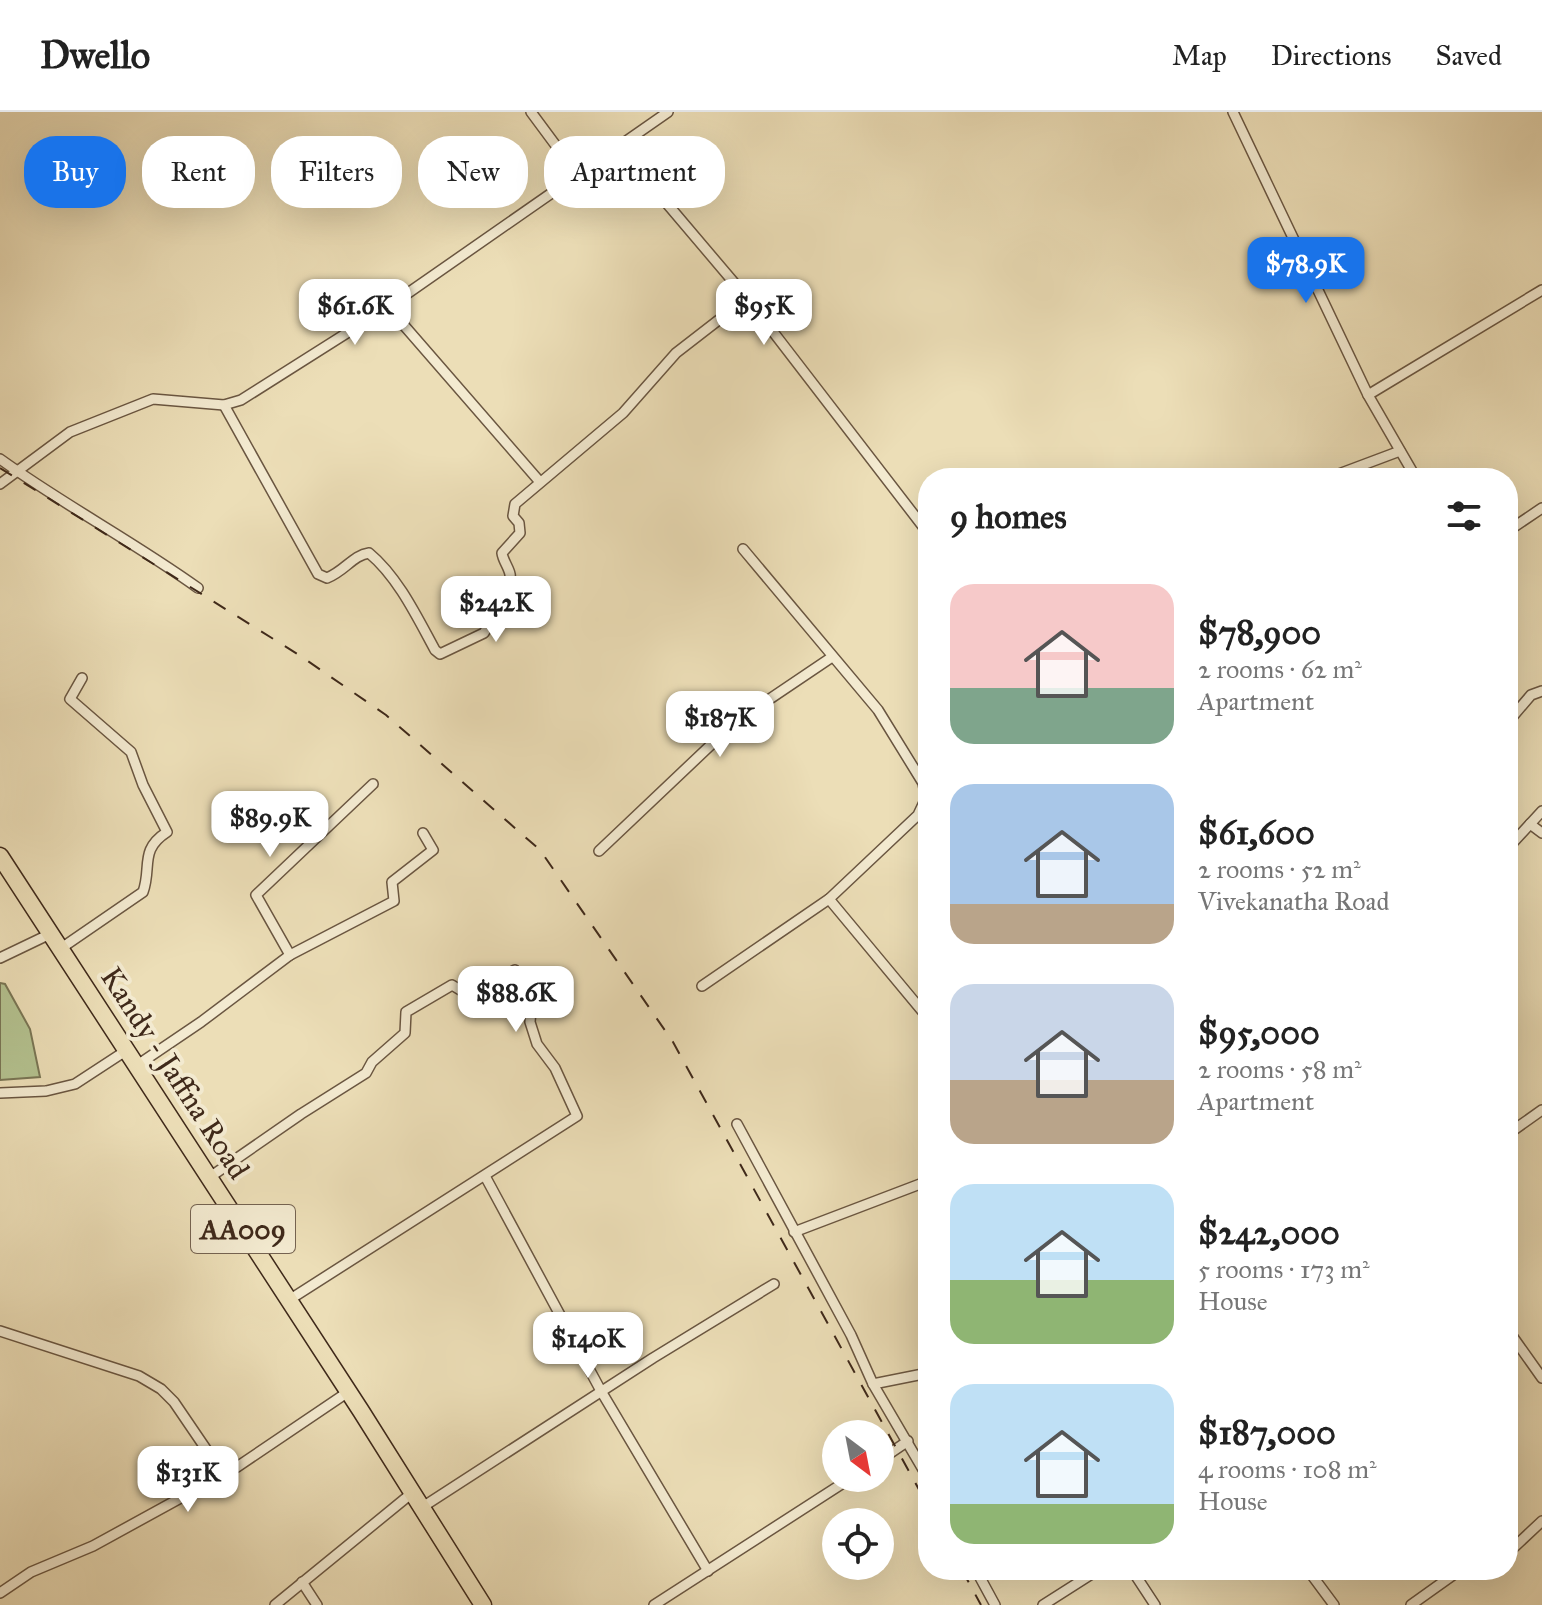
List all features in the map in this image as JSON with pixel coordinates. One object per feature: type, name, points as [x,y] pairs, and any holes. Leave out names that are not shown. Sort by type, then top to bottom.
[{"type":"highway","name":"Kandy - Jaffna Road","points":[[0,856],[210,1177],[483,1605]]},
{"type":"street","points":[[531,112],[549,136]]},
{"type":"street","points":[[634,136],[668,112]]},
{"type":"street","points":[[1233,112],[1368,395],[1410,468]]},
{"type":"street","points":[[0,484],[70,432],[153,399],[224,405],[241,400],[388,307],[544,197]]},
{"type":"street","points":[[671,208],[747,298],[918,520]]},
{"type":"street","points":[[1368,395],[1542,290]]},
{"type":"street","points":[[224,405],[318,574],[327,578],[342,572],[359,554],[369,553],[406,598],[440,654],[484,633],[487,628],[483,609],[509,583],[511,577],[502,553],[520,533],[521,528],[513,516],[515,504],[623,413],[676,353],[747,298]]},
{"type":"street","points":[[388,307],[540,482]]},
{"type":"street","points":[[1355,468],[1400,451]]},
{"type":"street","points":[[0,459],[198,588]]},
{"type":"street","points":[[1518,524],[1542,508]]},
{"type":"street","points":[[743,549],[878,710],[918,769]]},
{"type":"street","points":[[599,851],[734,723],[832,657]]},
{"type":"street","points":[[60,949],[143,892],[149,848],[167,832],[143,785],[131,752],[70,699],[82,678]]},
{"type":"street","points":[[1518,710],[1531,695],[1542,691]]},
{"type":"street","points":[[290,955],[256,895],[373,784]]},
{"type":"street","points":[[1518,837],[1542,811]]},
{"type":"street","points":[[702,986],[829,899],[918,815]]},
{"type":"street","points":[[1530,824],[1542,833]]},
{"type":"street","points":[[136,1066],[290,955],[394,901],[392,882],[433,850],[423,833]]},
{"type":"street","points":[[829,899],[918,1006]]},
{"type":"street","points":[[0,958],[50,934]]},
{"type":"street","points":[[210,1177],[366,1073],[372,1062],[405,1033],[406,1012],[452,985],[470,996],[515,970],[532,998],[530,1022],[537,1044],[555,1068],[577,1116],[289,1300]]},
{"type":"street","points":[[0,1093],[46,1091],[75,1084],[127,1050]]},
{"type":"street","points":[[1518,1127],[1542,1110]]},
{"type":"street","points":[[737,1124],[851,1335],[873,1384],[918,1460]]},
{"type":"street","points":[[485,1176],[601,1391],[708,1571]]},
{"type":"street","points":[[794,1232],[918,1185]]},
{"type":"street","points":[[421,1508],[774,1284]]},
{"type":"street","points":[[0,1331],[150,1382],[174,1402],[223,1474]]},
{"type":"street","points":[[1518,1344],[1542,1378]]},
{"type":"street","points":[[1531,1363],[1542,1356]]},
{"type":"street","points":[[873,1384],[918,1375]]},
{"type":"street","points":[[0,1593],[31,1572],[93,1546],[237,1467],[348,1392]]},
{"type":"street","points":[[894,1450],[908,1441]]},
{"type":"street","points":[[654,1605],[829,1492]]},
{"type":"street","points":[[275,1605],[412,1493]]},
{"type":"street","points":[[1518,1544],[1542,1521]]},
{"type":"street","points":[[981,1580],[995,1605]]},
{"type":"street","points":[[1043,1605],[1082,1580]]},
{"type":"street","points":[[1139,1580],[1155,1605]]},
{"type":"street","points":[[1315,1580],[1334,1605]]},
{"type":"street","points":[[1411,1605],[1446,1580]]},
{"type":"street","points":[[302,1582],[317,1605]]},
{"type":"green space","points":[[0,983],[5,984],[30,1029],[40,1077],[0,1080]]},
{"type":"railway","points":[[0,468],[299,655],[386,715],[540,850],[673,1042],[918,1488]]},
{"type":"railway","points":[[967,1580],[981,1605]]}]
